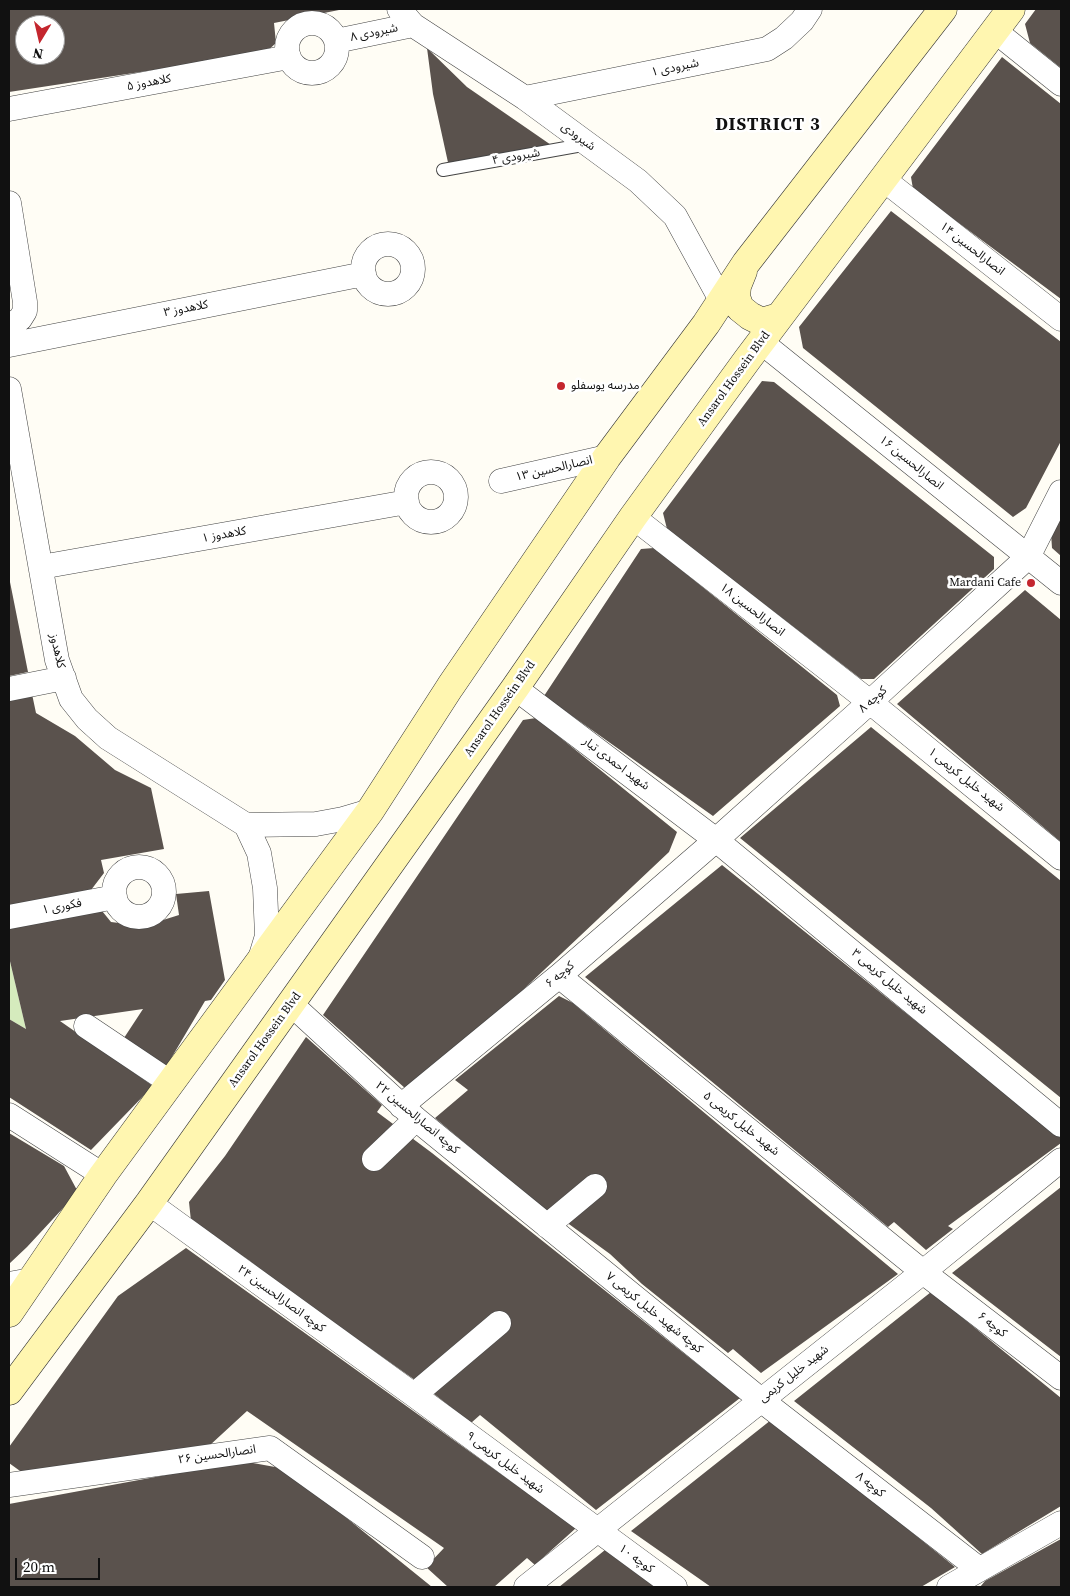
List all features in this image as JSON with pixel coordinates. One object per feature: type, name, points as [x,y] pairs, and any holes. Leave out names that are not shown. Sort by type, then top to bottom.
[{"type":"main road","points":[[9,1313],[20,1282],[104,1174],[370,811],[450,687],[607,457],[706,324],[746,263],[943,9]]},
{"type":"main road","name":"Ansarol Hossein Blvd","points":[[9,1390],[148,1203],[291,1004],[516,688],[633,517],[779,317],[1011,9]]},
{"type":"main road","points":[[746,263],[737,286],[736,297],[740,308],[762,322],[779,317]]},
{"type":"main road","points":[[721,300],[754,351]]},
{"type":"main road","points":[[706,324],[731,324],[741,332],[746,343],[754,351]]},
{"type":"street","name":"شیرودی ۱","points":[[525,98],[767,49],[802,21],[810,9]]},
{"type":"street","name":"شیرودی","points":[[406,17],[525,98],[638,181],[675,216],[721,300]]},
{"type":"street","name":"شیرودی ۸","points":[[336,41],[406,17]]},
{"type":"street","points":[[306,24],[322,25],[329,29],[336,41],[337,52],[334,60],[323,70],[315,72],[300,69],[289,57],[289,41],[292,34],[306,24]]},
{"type":"street","points":[[995,31],[1061,84]]},
{"type":"street","name":"کلاهدوز ۵","points":[[9,109],[289,57]]},
{"type":"street","name":"انصارالحسین ۱۴","points":[[883,179],[1061,318]]},
{"type":"street","points":[[9,202],[25,311],[20,319],[9,326]]},
{"type":"street","name":"کلاهدوز ۳","points":[[9,345],[364,274]]},
{"type":"street","name":"انصارالحسین ۱۶","points":[[754,351],[1028,557],[1061,584]]},
{"type":"street","name":"کلاهدوز","points":[[9,389],[15,461],[41,567],[57,660],[71,699],[87,719],[108,738],[246,825]]},
{"type":"street","name":"انصارالحسین ۱۳","points":[[501,481],[607,457]]},
{"type":"street","points":[[1028,557],[1061,492]]},
{"type":"street","name":"کلاهدوز ۱","points":[[41,567],[407,502]]},
{"type":"street","name":"انصارالحسین ۱۸","points":[[633,517],[870,702]]},
{"type":"street","name":"کوچه ۸","points":[[716,840],[1028,557]]},
{"type":"street","points":[[9,689],[64,678]]},
{"type":"street","name":"شهید احمدی تبار","points":[[516,688],[716,840]]},
{"type":"street","name":"شهید خلیل کریمی ۱","points":[[870,702],[1061,858]]},
{"type":"street","points":[[259,962],[266,936],[265,888],[259,853],[246,825],[294,826],[316,824],[343,820],[370,811]]},
{"type":"street","name":"کوچه ۶","points":[[374,1159],[408,1112],[559,976],[716,840]]},
{"type":"street","name":"شهید خلیل کریمی ۳","points":[[716,840],[1061,1125]]},
{"type":"street","name":"فکوری ۱","points":[[9,917],[115,897]]},
{"type":"street","name":"شهید خلیل کریمی ۵","points":[[559,976],[923,1272]]},
{"type":"street","name":"کوچه انصارالحسین ۲۲","points":[[291,1004],[408,1112],[547,1226]]},
{"type":"street","points":[[86,1026],[171,1083]]},
{"type":"street","points":[[9,1115],[104,1174]]},
{"type":"street","name":"شهید خلیل کریمی","points":[[526,1587],[1061,1160]]},
{"type":"street","points":[[547,1226],[595,1186]]},
{"type":"street","name":"کوچه انصارالحسین ۲۴","points":[[148,1203],[414,1395]]},
{"type":"street","name":"کوچه شهید خلیل کریمی ۷","points":[[547,1226],[761,1400]]},
{"type":"street","name":"کوچه ۶","points":[[923,1272],[1061,1378]]},
{"type":"street","points":[[414,1395],[499,1323]]},
{"type":"street","name":"شهید خلیل کریمی ۹","points":[[414,1395],[596,1530]]},
{"type":"street","name":"کوچه ۸","points":[[761,1400],[979,1569]]},
{"type":"street","name":"انصارالحسین ۲۶","points":[[9,1485],[270,1448],[422,1556]]},
{"type":"street","points":[[948,1587],[1061,1523]]},
{"type":"street","name":"کوچه ۱۰","points":[[596,1530],[675,1587]]},
{"type":"lane","name":"شیرودی ۴","points":[[443,170],[588,144]]},
{"type":"green space","points":[[9,957],[26,1029],[9,1019]]},
{"type":"building","points":[[9,9],[339,9],[274,23],[276,43],[265,53],[9,92]]},
{"type":"building","points":[[1036,9],[1061,9],[1061,68],[1030,43],[1025,24]]},
{"type":"building","points":[[427,48],[467,87],[554,147],[449,167],[433,94]]},
{"type":"building","points":[[1002,57],[1061,104],[1061,299],[913,189],[911,177]]},
{"type":"building","points":[[891,211],[1061,342],[1061,441],[1026,508],[1013,517],[803,348],[799,327]]},
{"type":"building","points":[[762,381],[774,382],[994,557],[994,569],[874,679],[861,679],[667,529],[663,513]]},
{"type":"building","points":[[1061,516],[1061,556],[1052,548],[1051,533]]},
{"type":"building","points":[[654,548],[837,695],[840,706],[713,816],[544,696],[641,549]]},
{"type":"building","points":[[9,577],[28,672],[9,676]]},
{"type":"building","points":[[1025,590],[1061,620],[1061,842],[897,704]]},
{"type":"building","points":[[32,694],[36,713],[75,736],[115,770],[151,788],[164,849],[101,860],[104,873],[91,890],[9,907],[9,698]]},
{"type":"building","points":[[536,718],[677,832],[669,852],[508,1004],[406,1089],[323,1015],[523,720]]},
{"type":"building","points":[[871,727],[1061,881],[1061,1098],[740,838]]},
{"type":"building","points":[[722,865],[1061,1138],[1061,1143],[948,1226],[953,1229],[926,1250],[894,1222],[888,1227],[585,977]]},
{"type":"building","points":[[209,891],[225,980],[211,1000],[205,1001],[163,1072],[122,1041],[143,1009],[60,1021],[153,1086],[91,1150],[9,1097],[9,1019],[26,1029],[9,957],[9,923],[98,906],[111,922],[144,926],[179,915],[176,894]]},
{"type":"building","points":[[559,996],[573,1003],[898,1274],[761,1373],[733,1349],[728,1353],[642,1284],[610,1254],[562,1219],[552,1216],[435,1118],[468,1090],[455,1080]]},
{"type":"building","points":[[306,1037],[382,1105],[377,1112],[432,1153],[740,1398],[596,1510],[480,1415],[471,1423],[429,1390],[271,1278],[250,1261],[191,1221],[189,1202],[225,1156]]},
{"type":"building","points":[[9,1133],[64,1166],[78,1192],[9,1264]]},
{"type":"building","points":[[1061,1187],[1061,1357],[952,1273]]},
{"type":"building","points":[[186,1248],[576,1528],[535,1565],[527,1558],[494,1587],[448,1587],[426,1567],[444,1548],[247,1411],[209,1446],[27,1476],[9,1463],[9,1447],[118,1296]]},
{"type":"building","points":[[931,1292],[1061,1398],[1061,1506],[982,1554],[931,1508],[794,1401]]},
{"type":"building","points":[[771,1420],[955,1567],[921,1587],[711,1587],[631,1531]]},
{"type":"building","points":[[242,1461],[286,1469],[432,1587],[9,1587],[9,1504]]},
{"type":"building","points":[[1061,1539],[1061,1587],[980,1587],[985,1581]]},
{"type":"building","points":[[605,1550],[655,1587],[559,1587]]},
{"type":"place","name":"مدرسه یوسفلو","points":[[561,386]]},
{"type":"place","name":"Mardani Cafe","points":[[1031,583]]},
{"type":"district","name":"DISTRICT 3","points":[[768,125]]}]
